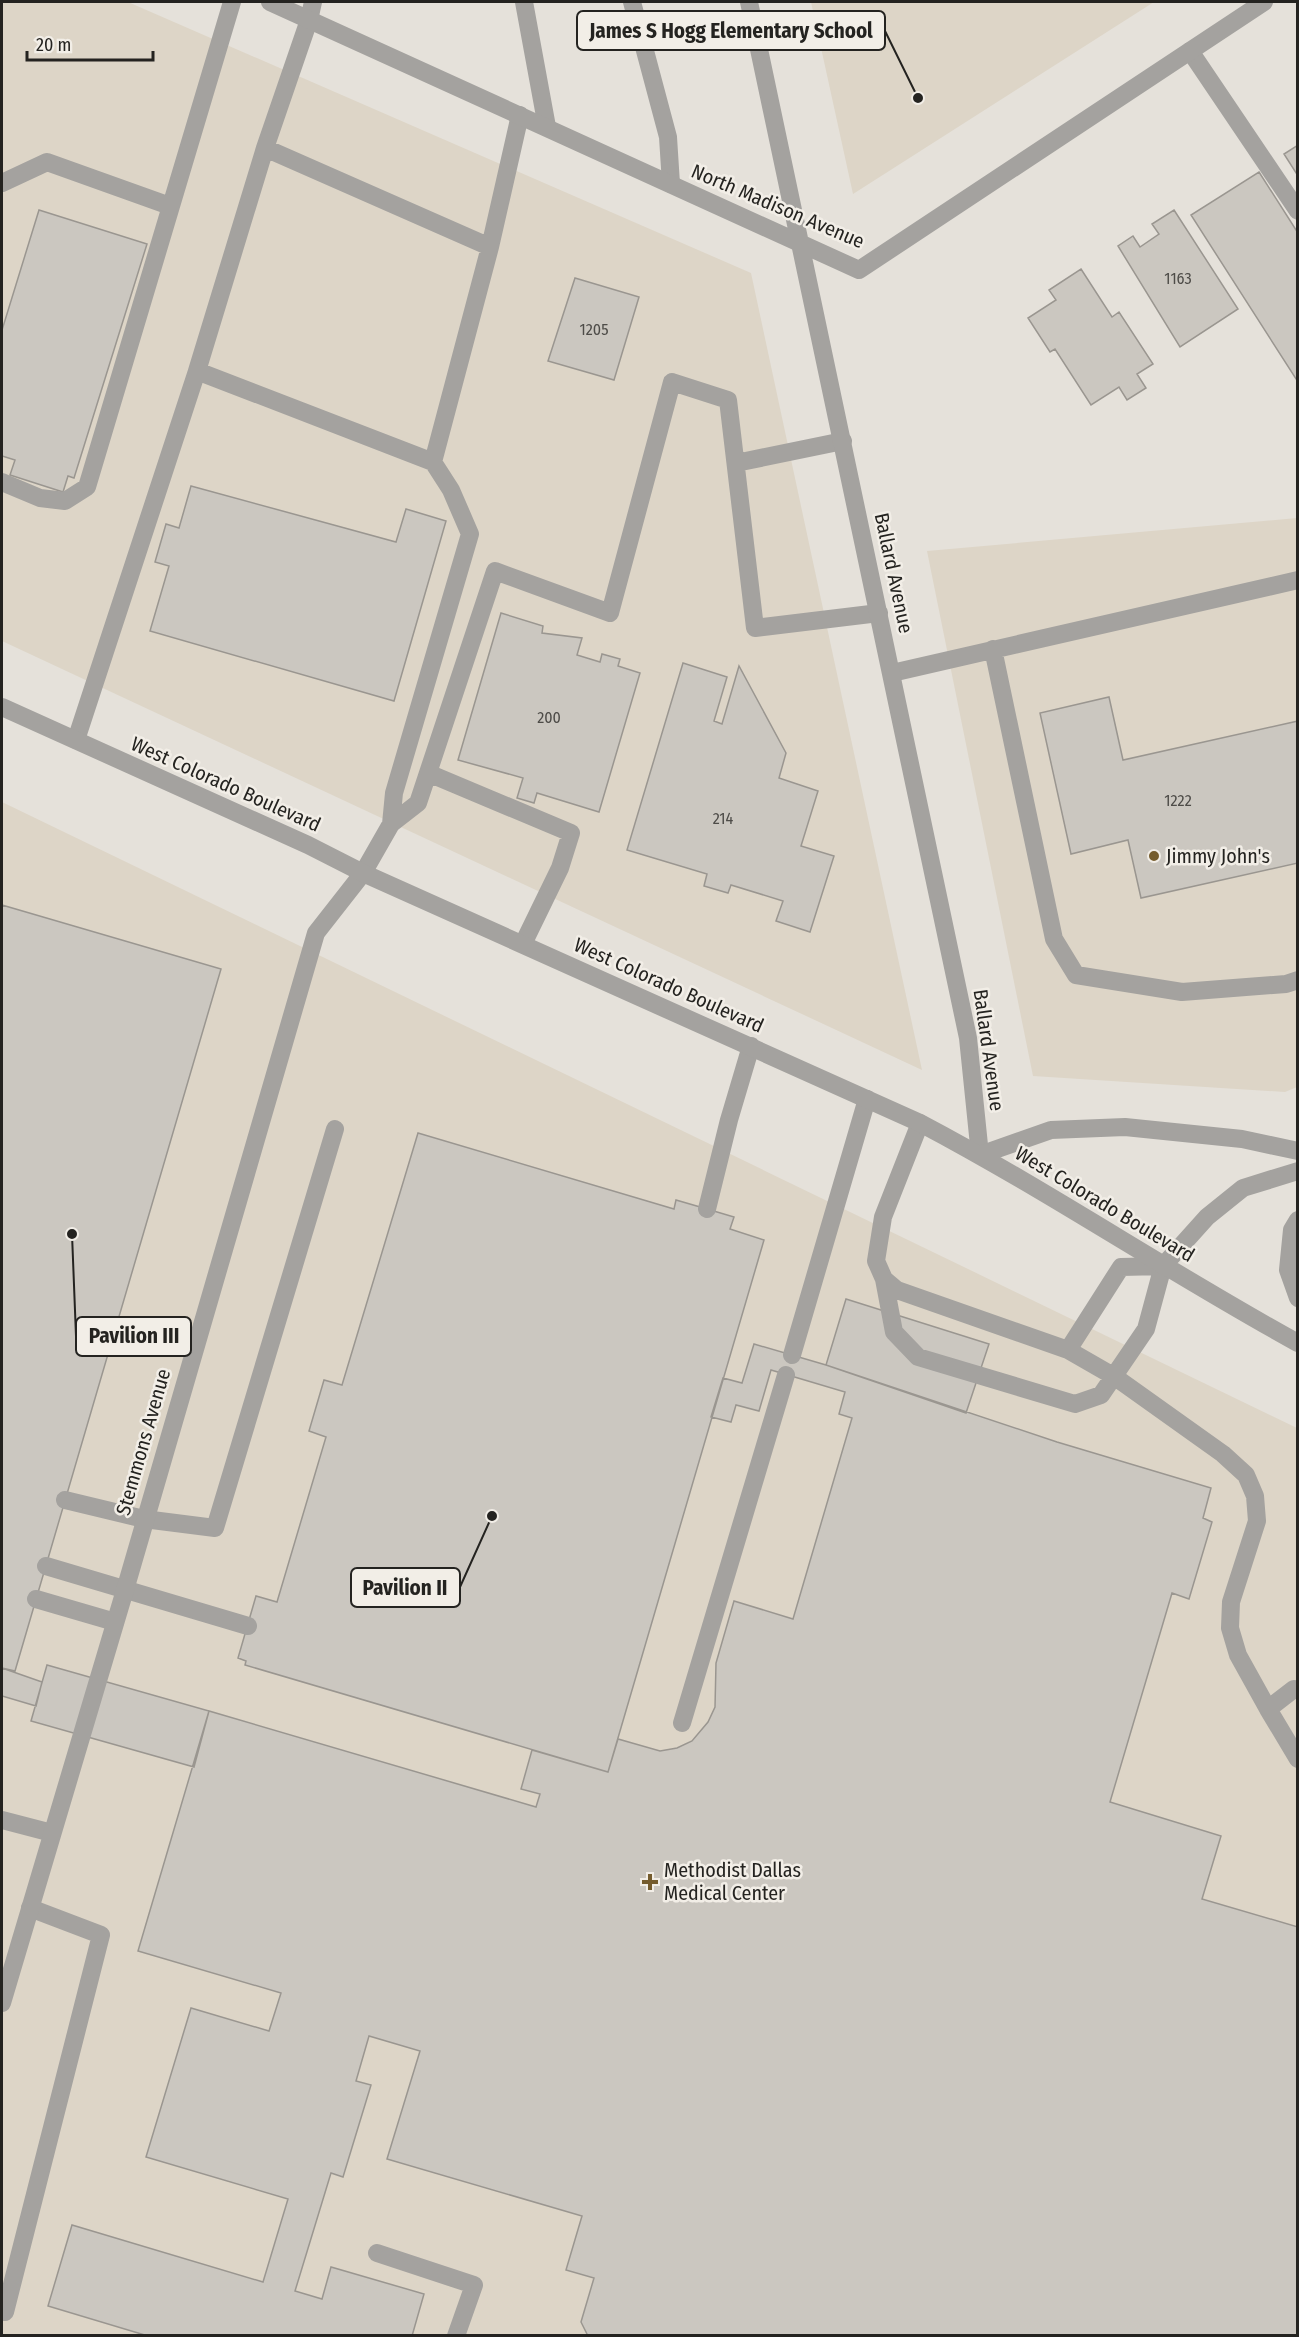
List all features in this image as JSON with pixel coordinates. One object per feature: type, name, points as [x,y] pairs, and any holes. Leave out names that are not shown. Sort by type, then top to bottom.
[{"type":"street","points":[[2,482],[40,498],[65,501],[87,487],[232,2]]},
{"type":"street","name":"North Madison Avenue","points":[[270,2],[859,270],[1264,2]]},
{"type":"street","points":[[76,740],[197,371],[265,148],[309,20],[313,2]]},
{"type":"street","points":[[524,2],[547,127]]},
{"type":"street","points":[[632,2],[668,137],[671,184]]},
{"type":"street","name":"Ballard Avenue","points":[[749,2],[968,1038],[980,1155]]},
{"type":"street","points":[[1190,51],[1298,211]]},
{"type":"street","points":[[433,462],[490,247],[520,115]]},
{"type":"street","points":[[265,148],[490,247]]},
{"type":"street","points":[[2,183],[47,162],[170,206]]},
{"type":"street","points":[[197,371],[433,462],[451,490],[470,534],[394,793],[391,824]]},
{"type":"street","points":[[391,824],[418,803],[495,571],[610,613],[672,382],[728,400],[755,628],[879,613]]},
{"type":"street","points":[[736,463],[843,441]]},
{"type":"street","points":[[892,673],[1298,580]]},
{"type":"street","points":[[993,650],[1054,939],[1076,975],[1182,992],[1286,984],[1298,980]]},
{"type":"street","name":"West Colorado Boulevard","points":[[2,706],[308,845],[363,873],[920,1123],[980,1155],[1163,1266],[1298,1343]]},
{"type":"street","points":[[428,773],[571,833],[560,868],[523,944]]},
{"type":"street","name":"Stemmons Avenue","points":[[2,2002],[125,1590],[316,933],[363,873],[391,824]]},
{"type":"street","points":[[707,1209],[729,1120],[751,1046]]},
{"type":"street","points":[[792,1354],[867,1100]]},
{"type":"street","points":[[920,1123],[883,1217],[876,1261],[884,1279],[894,1332],[918,1357],[1075,1404],[1101,1395],[1115,1377],[1146,1329],[1163,1266],[1207,1217],[1243,1188],[1298,1172]]},
{"type":"street","points":[[980,1155],[1051,1130],[1125,1127],[1242,1138],[1298,1152]]},
{"type":"street","points":[[65,1500],[144,1519],[216,1528],[336,1129]]},
{"type":"street","points":[[1298,1220],[1292,1230],[1288,1270],[1298,1298]]},
{"type":"street","points":[[1068,1350],[1121,1268],[1163,1266]]},
{"type":"street","points":[[884,1279],[897,1290],[1068,1350],[1115,1377],[1223,1454],[1246,1475],[1255,1496],[1257,1521],[1231,1602],[1230,1628],[1238,1655],[1298,1759]]},
{"type":"street","points":[[682,1723],[786,1375]]},
{"type":"street","points":[[46,1566],[248,1626]]},
{"type":"street","points":[[36,1599],[115,1622]]},
{"type":"street","points":[[1268,1709],[1294,1689],[1298,1690]]},
{"type":"street","points":[[2,1820],[52,1833]]},
{"type":"street","points":[[5,2312],[101,1935],[30,1908]]},
{"type":"street","points":[[377,2253],[474,2286],[456,2336]]},
{"type":"shaded area","points":[[2,2],[128,2],[751,273],[922,1070],[2,641]]},
{"type":"shaded area","points":[[811,2],[1154,2],[853,194]]},
{"type":"shaded area","points":[[1297,518],[1297,1087],[1285,1092],[1033,1076],[927,551]]},
{"type":"shaded area","name":"Methodist Dallas Medical Center","points":[[2,802],[1297,1428],[1297,2335],[2,2335]]},
{"type":"building","points":[[1298,145],[1298,176],[1284,154]]},
{"type":"building","points":[[1259,172],[1298,233],[1298,382],[1191,215]]},
{"type":"building","points":[[39,210],[147,244],[74,478],[68,476],[63,492],[10,475],[15,460],[2,456],[2,330]]},
{"type":"building","points":[[1174,210],[1238,309],[1180,347],[1118,246],[1133,236],[1140,247],[1159,234],[1152,224]]},
{"type":"building","points":[[1081,269],[1112,317],[1119,312],[1153,364],[1137,374],[1146,388],[1127,400],[1119,387],[1091,405],[1055,349],[1050,352],[1028,318],[1056,300],[1049,290]]},
{"type":"building","points":[[575,278],[639,297],[614,380],[548,361]]},
{"type":"building","points":[[191,486],[396,542],[406,509],[446,521],[394,701],[150,631],[169,566],[155,562],[166,524],[179,528]]},
{"type":"building","points":[[501,613],[543,626],[542,633],[582,638],[577,655],[600,662],[602,654],[620,659],[618,666],[640,673],[599,812],[537,793],[534,803],[517,798],[523,778],[458,760]]},
{"type":"building","points":[[683,663],[727,677],[714,721],[722,724],[739,666],[786,753],[779,778],[818,791],[801,846],[834,856],[810,932],[776,921],[783,901],[731,885],[728,893],[704,886],[707,874],[627,850]]},
{"type":"building","points":[[1109,697],[1123,760],[1298,721],[1298,863],[1141,898],[1128,840],[1071,854],[1040,713]]},
{"type":"building","points":[[2,905],[221,969],[15,1671],[2,1668]]},
{"type":"building","points":[[418,1133],[674,1209],[676,1200],[734,1217],[730,1229],[764,1240],[608,1772],[245,1665],[246,1661],[238,1658],[256,1596],[277,1602],[326,1437],[309,1431],[324,1380],[342,1385]]},
{"type":"building","points":[[846,1299],[989,1344],[966,1413],[826,1365]]},
{"type":"building","points":[[754,1344],[826,1365],[1057,1442],[1211,1488],[1203,1518],[1212,1522],[1189,1599],[1172,1593],[1110,1802],[1221,1836],[1202,1899],[1298,1927],[1298,2336],[588,2336],[581,2322],[594,2278],[566,2270],[582,2216],[387,2159],[420,2051],[369,2036],[356,2081],[371,2085],[343,2177],[331,2173],[295,2291],[322,2299],[331,2267],[424,2294],[412,2336],[148,2336],[48,2306],[72,2225],[263,2282],[288,2199],[146,2157],[191,2008],[269,2031],[281,1993],[138,1951],[209,1711],[536,1807],[540,1794],[521,1789],[532,1750],[608,1772],[618,1739],[660,1751],[677,1748],[692,1741],[708,1722],[715,1707],[716,1663],[734,1601],[793,1619],[852,1418],[839,1414],[845,1392],[771,1370],[759,1411],[736,1405],[731,1422],[711,1417],[723,1378],[742,1383]]},
{"type":"building","points":[[47,1665],[209,1711],[194,1767],[31,1721]]},
{"type":"building","points":[[2,1668],[42,1682],[36,1706],[2,1696]]},
{"type":"place","name":"James S Hogg Elementary School","points":[[918,98]]},
{"type":"place","name":"Jimmy John's","points":[[1154,856]]},
{"type":"place","name":"Pavilion III","points":[[72,1234]]},
{"type":"place","name":"Pavilion II","points":[[492,1516]]},
{"type":"place","name":"Methodist Dallas Medical Center","points":[[650,1882]]}]
